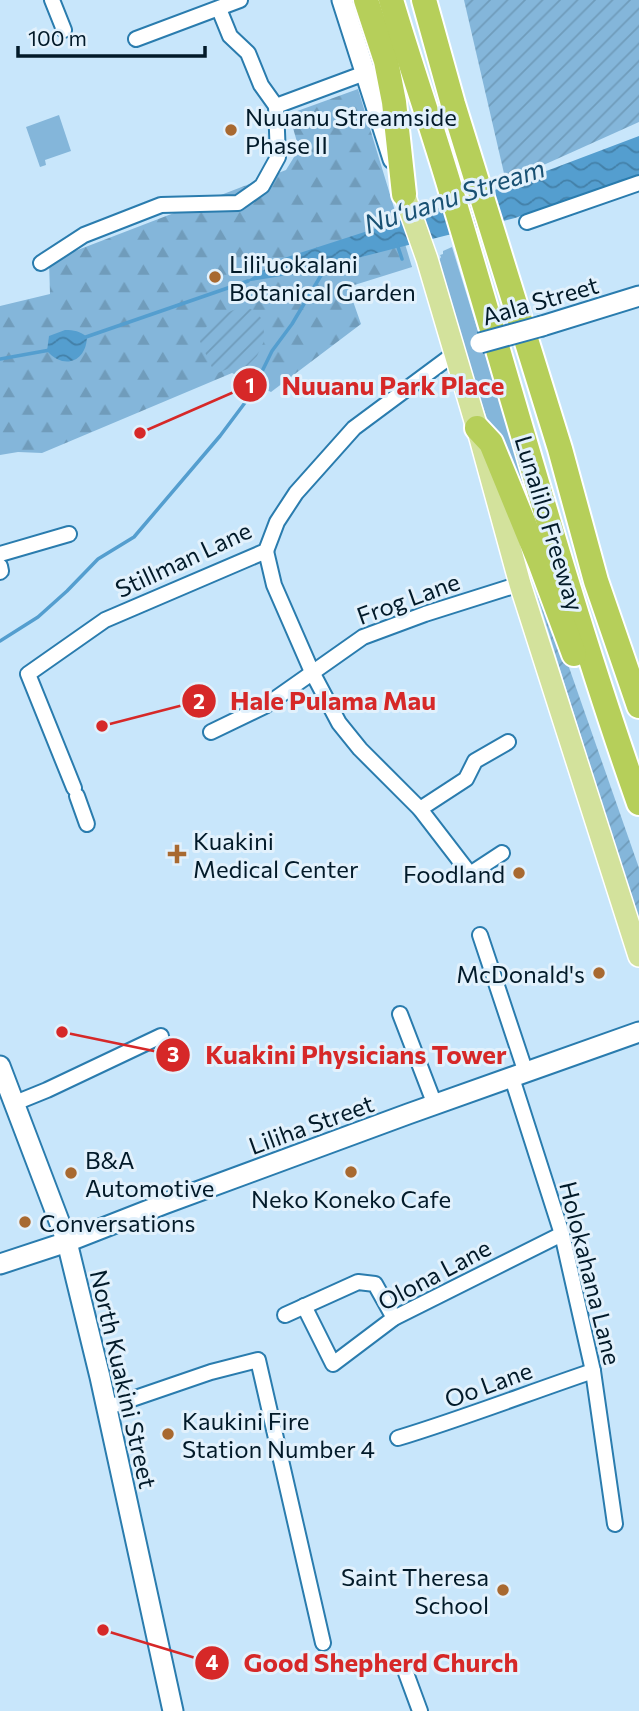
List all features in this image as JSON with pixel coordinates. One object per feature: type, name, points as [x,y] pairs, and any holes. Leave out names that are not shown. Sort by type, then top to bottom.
[{"type":"highway","points":[[366,0],[386,61],[394,102],[405,197]]},
{"type":"highway","name":"Lunalilo Freeway","points":[[391,0],[551,528],[639,803]]},
{"type":"highway","name":"Lunalilo Freeway","points":[[424,0],[474,173],[560,449],[596,581],[639,706]]},
{"type":"highway","points":[[477,428],[491,443],[639,815]]},
{"type":"highway","points":[[560,449],[588,502],[617,599],[639,656]]},
{"type":"main road","points":[[405,197],[427,258],[520,584],[639,956]]},
{"type":"street","points":[[52,0],[64,30]]},
{"type":"street","points":[[136,39],[240,0]]},
{"type":"street","points":[[342,0],[405,197]]},
{"type":"street","points":[[41,263],[84,235],[161,205],[238,203],[262,186],[278,157],[276,106],[261,85],[248,53],[230,36],[219,9]]},
{"type":"street","points":[[276,106],[365,72]]},
{"type":"street","points":[[527,222],[639,183]]},
{"type":"street","name":"Aala Street","points":[[455,353],[480,343],[639,296]]},
{"type":"street","name":"Stillman Lane","points":[[87,824],[29,674],[105,620],[266,551],[277,522],[296,494],[354,428],[455,353]]},
{"type":"street","points":[[0,554],[69,534]]},
{"type":"street","points":[[266,551],[274,586],[338,723],[420,809],[470,874],[502,853]]},
{"type":"street","points":[[0,566],[0,572]]},
{"type":"street","name":"Frog Lane","points":[[211,732],[265,706],[363,637],[520,584]]},
{"type":"street","points":[[420,809],[466,779],[475,761],[508,742]]},
{"type":"street","name":"Holokahana Lane","points":[[480,935],[562,1234],[593,1371],[615,1524]]},
{"type":"street","points":[[400,1014],[435,1105]]},
{"type":"street","name":"Liliha Street","points":[[0,1264],[67,1242],[164,1204],[639,1032]]},
{"type":"street","points":[[15,1102],[47,1090],[161,1036]]},
{"type":"street","name":"North Kuakini Street","points":[[0,1066],[67,1242],[173,1711]]},
{"type":"street","name":"Olona Lane","points":[[304,1306],[333,1364],[394,1318],[562,1234]]},
{"type":"street","points":[[285,1315],[358,1282],[375,1284],[394,1318]]},
{"type":"street","points":[[106,1408],[211,1372],[258,1360],[323,1643]]},
{"type":"street","name":"Oo Lane","points":[[398,1438],[456,1421],[593,1371]]},
{"type":"street","points":[[406,1673],[420,1711]]},
{"type":"green space","points":[[464,0],[639,0],[639,122],[506,182]]},
{"type":"green space","name":"Lili'uokalani Botanical Garden","points":[[358,89],[412,267],[348,287],[361,324],[271,392],[232,373],[42,453],[18,452],[0,455],[0,306],[50,294],[49,261],[286,170],[299,149],[289,114]]},
{"type":"green space","points":[[59,115],[71,151],[45,160],[46,165],[40,167],[26,127]]},
{"type":"green space","points":[[452,247],[537,523],[489,424],[472,376],[439,260],[443,251]]},
{"type":"green space","points":[[243,306],[253,310],[262,319],[265,339],[257,356],[243,370],[230,368],[215,374],[198,337],[218,318]]},
{"type":"green space","points":[[526,544],[639,868],[639,924],[522,546]]},
{"type":"water","points":[[639,136],[639,175],[515,218],[294,274],[245,282],[281,259],[507,186]]},
{"type":"water","points":[[65,330],[77,331],[87,337],[83,352],[67,362],[47,351],[49,336]]},
{"type":"waterway","points":[[397,244],[402,259]]},
{"type":"waterway","points":[[0,641],[38,617],[98,559],[134,537],[220,436],[250,396],[272,351],[292,324],[329,262]]},
{"type":"waterway","name":"Nuʻuanu Stream","points":[[83,338],[248,281]]},
{"type":"waterway","name":"Nuʻuanu Stream","points":[[0,359],[50,350]]},
{"type":"place","name":"Nuuanu Streamside Phase II","points":[[231,130]]},
{"type":"place","name":"Lili'uokalani Botanical Garden","points":[[215,277]]},
{"type":"place","name":"Nuuanu Park Place","points":[[140,433]]},
{"type":"place","name":"Hale Pulama Mau","points":[[102,726]]},
{"type":"place","name":"Kuakini Medical Center","points":[[177,854]]},
{"type":"place","name":"Foodland","points":[[519,873]]},
{"type":"place","name":"McDonald's","points":[[599,973]]},
{"type":"place","name":"Kuakini Physicians Tower","points":[[62,1032]]},
{"type":"place","name":"Neko Koneko Cafe","points":[[351,1172]]},
{"type":"place","name":"B&A Automotive","points":[[71,1173]]},
{"type":"place","name":"Conversations","points":[[25,1222]]},
{"type":"place","name":"Kaukini Fire Station Number 4","points":[[168,1434]]},
{"type":"place","name":"Saint Theresa School","points":[[503,1590]]},
{"type":"place","name":"Good Shepherd Church","points":[[103,1630]]}]
